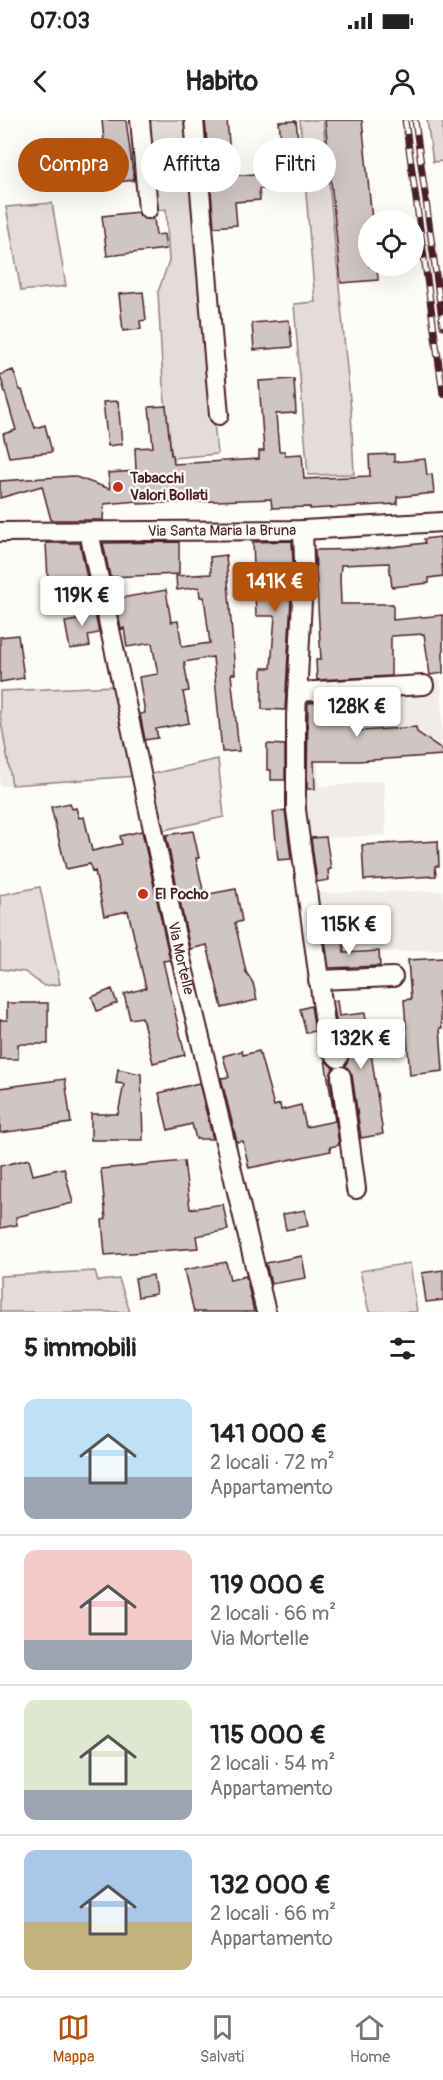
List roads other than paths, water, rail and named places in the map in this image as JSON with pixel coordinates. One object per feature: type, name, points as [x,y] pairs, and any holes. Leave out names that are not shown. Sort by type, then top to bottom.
[{"type":"street","points":[[140,120],[148,209]]},
{"type":"street","points":[[194,120],[219,415]]},
{"type":"street","name":"Via Santa Maria la Bruna","points":[[0,532],[303,530],[443,522]]},
{"type":"street","points":[[303,530],[304,562],[297,692],[296,810],[328,1046],[338,1058]]},
{"type":"street","name":"Via Mortelle","points":[[89,532],[182,959],[266,1312]]},
{"type":"street","points":[[297,692],[424,685]]},
{"type":"street","points":[[318,980],[393,977]]},
{"type":"street","points":[[341,1076],[356,1190]]},
{"type":"railway","points":[[405,120],[443,394]]},
{"type":"railway","points":[[415,120],[443,326]]},
{"type":"place","name":"Tabacchi Valori Bollati","points":[[118,487]]},
{"type":"place","name":"El Pocho","points":[[143,894]]}]
